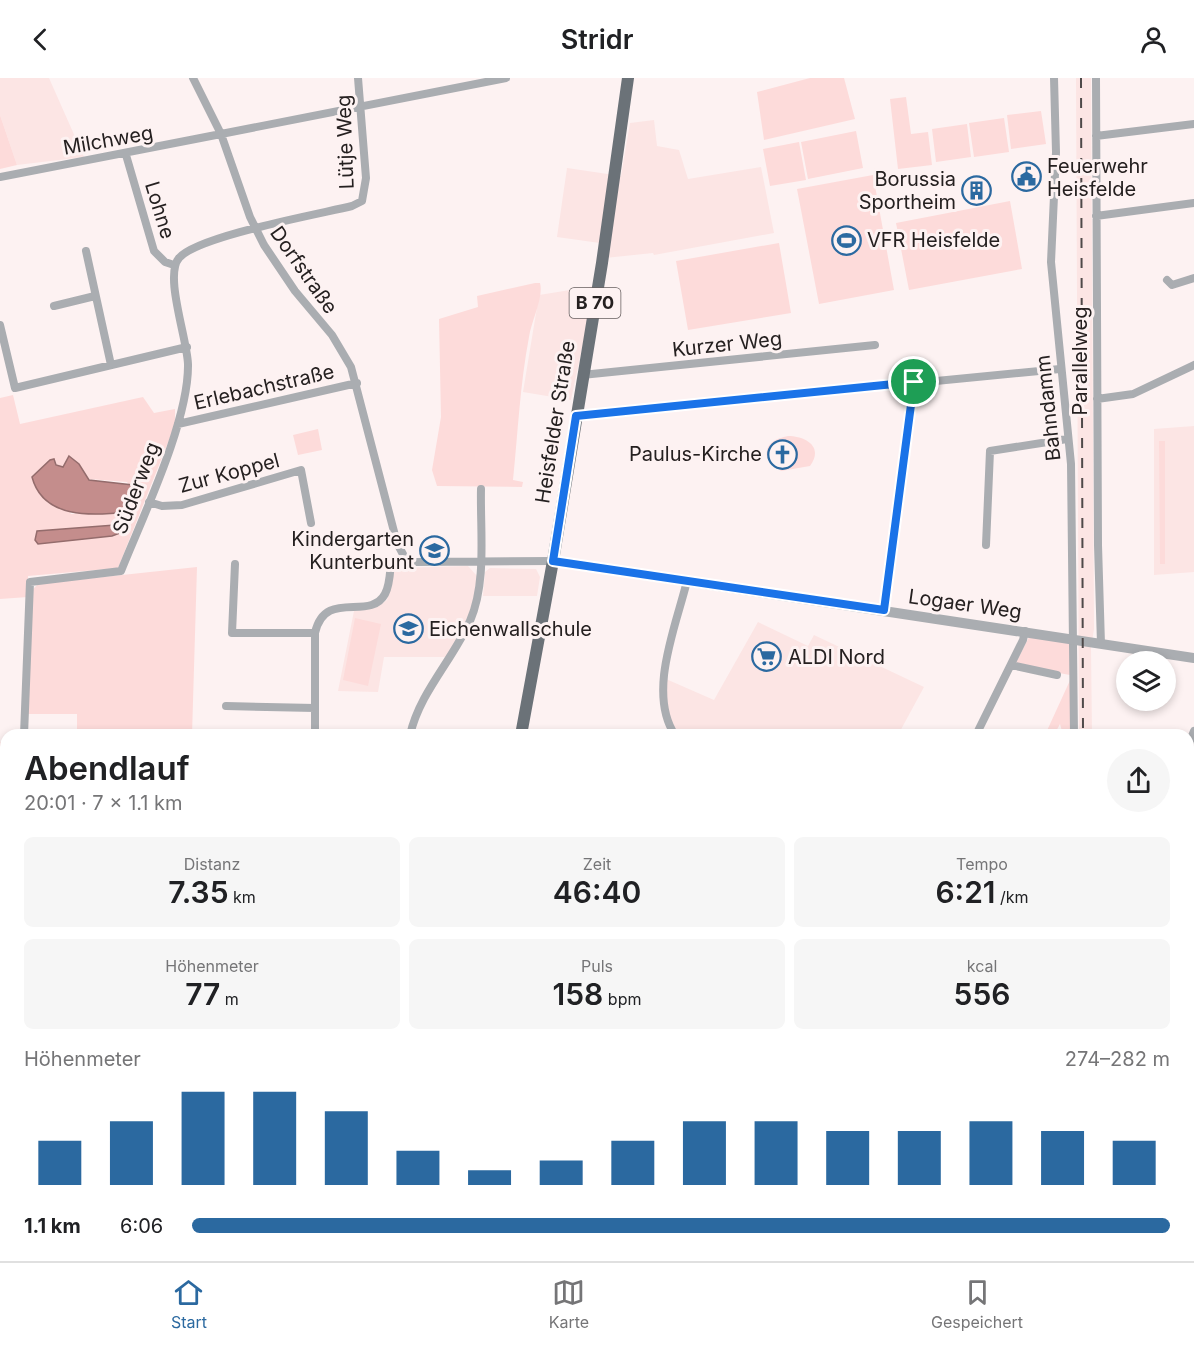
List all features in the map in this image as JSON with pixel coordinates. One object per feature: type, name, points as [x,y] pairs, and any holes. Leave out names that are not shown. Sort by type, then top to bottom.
[{"type":"main road","name":"Heisfelder Straße","points":[[522,729],[553,561],[623,126],[628,78]]},
{"type":"street","name":"Dorfstraße","points":[[193,78],[221,134],[255,228],[274,262],[345,355],[357,383],[397,543],[405,558]]},
{"type":"street","name":"Lütje Weg","points":[[255,228],[352,206],[362,201],[366,178],[358,78]]},
{"type":"street","points":[[221,134],[506,78]]},
{"type":"street","name":"Bahndamm","points":[[1054,78],[1056,152],[1051,262],[1071,464],[1074,729]]},
{"type":"street","name":"Parallelweg","points":[[1096,78],[1097,399],[1101,644]]},
{"type":"street","points":[[1096,136],[1194,124]]},
{"type":"street","name":"Milchweg","points":[[0,177],[126,155],[221,134]]},
{"type":"street","name":"Lohne","points":[[126,155],[154,251],[165,262],[174,265]]},
{"type":"street","points":[[1096,216],[1194,203]]},
{"type":"street","points":[[174,265],[186,251],[195,246],[255,228]]},
{"type":"street","points":[[86,251],[111,365]]},
{"type":"street","name":"Süderweg","points":[[24,729],[30,582],[121,571],[178,424],[188,367],[187,347],[173,284],[174,265]]},
{"type":"street","points":[[1167,280],[1172,285],[1194,278]]},
{"type":"street","points":[[54,306],[95,296]]},
{"type":"street","points":[[0,325],[15,388],[187,347]]},
{"type":"street","name":"Kurzer Weg","points":[[582,375],[875,345]]},
{"type":"street","points":[[1097,399],[1133,394],[1194,366]]},
{"type":"street","points":[[576,416],[1060,369]]},
{"type":"street","points":[[884,610],[914,382]]},
{"type":"street","name":"Erlebachstraße","points":[[178,424],[357,383]]},
{"type":"street","points":[[986,545],[990,451],[1067,440]]},
{"type":"street","name":"Zur Koppel","points":[[148,502],[162,506],[182,505],[301,471],[311,523]]},
{"type":"street","points":[[412,729],[424,697],[462,639],[471,619],[479,586],[481,489]]},
{"type":"street","points":[[315,729],[315,633],[319,620],[331,610],[377,603],[387,591],[391,562],[405,558],[415,562],[553,561]]},
{"type":"street","name":"Logaer Weg","points":[[553,561],[1194,658]]},
{"type":"street","points":[[235,564],[232,633],[315,633]]},
{"type":"street","points":[[672,729],[664,713],[663,680],[687,581]]},
{"type":"street","points":[[979,729],[1025,631]]},
{"type":"street","points":[[1011,665],[1057,675]]},
{"type":"street","points":[[226,706],[315,708]]},
{"type":"shaded area","points":[[0,78],[49,78],[84,157],[17,165],[0,115]]},
{"type":"shaded area","points":[[810,78],[844,78],[855,119],[764,140],[757,92]]},
{"type":"shaded area","points":[[1076,78],[1091,78],[1094,629],[1091,648],[1092,729],[1079,729]]},
{"type":"shaded area","points":[[906,97],[911,134],[928,132],[932,165],[898,169],[890,99]]},
{"type":"shaded area","points":[[1041,111],[1046,144],[1011,149],[1007,115]]},
{"type":"shaded area","points":[[0,115],[17,165],[0,169]]},
{"type":"shaded area","points":[[1004,118],[1009,152],[974,157],[969,123]]},
{"type":"shaded area","points":[[654,120],[657,146],[679,150],[688,179],[761,167],[774,233],[654,255],[653,253],[605,258],[607,244],[557,237],[567,168],[621,176],[630,123]]},
{"type":"shaded area","points":[[967,124],[971,157],[936,162],[932,129]]},
{"type":"shaded area","points":[[856,131],[863,168],[808,179],[801,142]]},
{"type":"shaded area","points":[[799,142],[806,180],[770,186],[763,149]]},
{"type":"shaded area","name":"VFR Heisfelde","points":[[873,175],[894,290],[819,304],[797,189]]},
{"type":"shaded area","points":[[1010,201],[1022,269],[909,290],[896,223]]},
{"type":"shaded area","points":[[779,243],[791,313],[688,330],[676,261]]},
{"type":"shaded area","points":[[540,283],[541,289],[526,355],[513,480],[523,482],[522,487],[437,486],[432,470],[441,417],[439,319],[478,307],[477,296]]},
{"type":"shaded area","points":[[595,286],[571,400],[523,392],[539,295]]},
{"type":"shaded area","points":[[13,395],[20,424],[143,397],[154,413],[175,409],[175,425],[118,568],[28,576],[28,597],[0,599],[0,398]],"holes":[[[69,457],[79,464],[89,479],[127,482],[136,495],[126,513],[71,514],[42,468],[50,460],[54,460],[56,465],[63,467]],[[115,525],[120,529],[112,536],[38,544],[37,531]]]},
{"type":"shaded area","points":[[1194,426],[1194,572],[1154,575],[1154,429]]},
{"type":"shaded area","points":[[318,429],[322,450],[298,455],[293,435]]},
{"type":"shaded area","points":[[788,436],[807,440],[814,448],[814,459],[810,466],[781,471],[767,458],[769,445]]},
{"type":"shaded area","points":[[1159,441],[1165,441],[1165,564],[1160,564]]},
{"type":"shaded area","points":[[69,456],[79,464],[89,480],[133,485],[136,495],[127,512],[84,514],[58,508],[47,501],[38,491],[32,477],[50,460],[54,459],[56,465],[63,467]]},
{"type":"shaded area","points":[[115,525],[120,529],[120,533],[112,536],[38,544],[35,540],[37,531]]},
{"type":"shaded area","name":"Eichenwallschule","points":[[468,566],[477,576],[473,606],[448,657],[384,657],[378,692],[338,691],[354,611],[377,607],[387,600],[395,568]]},
{"type":"shaded area","points":[[197,567],[192,729],[77,729],[77,714],[26,714],[32,590],[38,584]]},
{"type":"shaded area","name":"Eichenwallschule","points":[[490,568],[536,569],[540,577],[537,596],[483,596],[485,572]]},
{"type":"shaded area","points":[[355,618],[381,624],[368,686],[343,680]]},
{"type":"shaded area","points":[[758,622],[808,646],[814,635],[924,687],[901,729],[676,729],[668,715],[666,679],[714,700]]},
{"type":"shaded area","points":[[1031,633],[1072,641],[1070,675],[1015,665]]},
{"type":"shaded area","points":[[1072,676],[1073,729],[1061,729],[1060,724],[1057,729],[1048,729]]},
{"type":"railway","points":[[1081,78],[1083,729]]},
{"type":"place","name":"Feuerwehr Heisfelde","points":[[1026,177]]},
{"type":"place","name":"Borussia Sportheim","points":[[977,191]]},
{"type":"place","name":"VFR Heisfelde","points":[[846,240]]},
{"type":"place","name":"Paulus-Kirche","points":[[783,454]]},
{"type":"place","name":"Kindergarten Kunterbunt","points":[[435,551]]},
{"type":"place","name":"Eichenwallschule","points":[[408,629]]},
{"type":"place","name":"ALDI Nord","points":[[767,657]]},
{"type":"route","points":[[914,382],[884,610],[553,561],[576,416],[914,382]]}]
